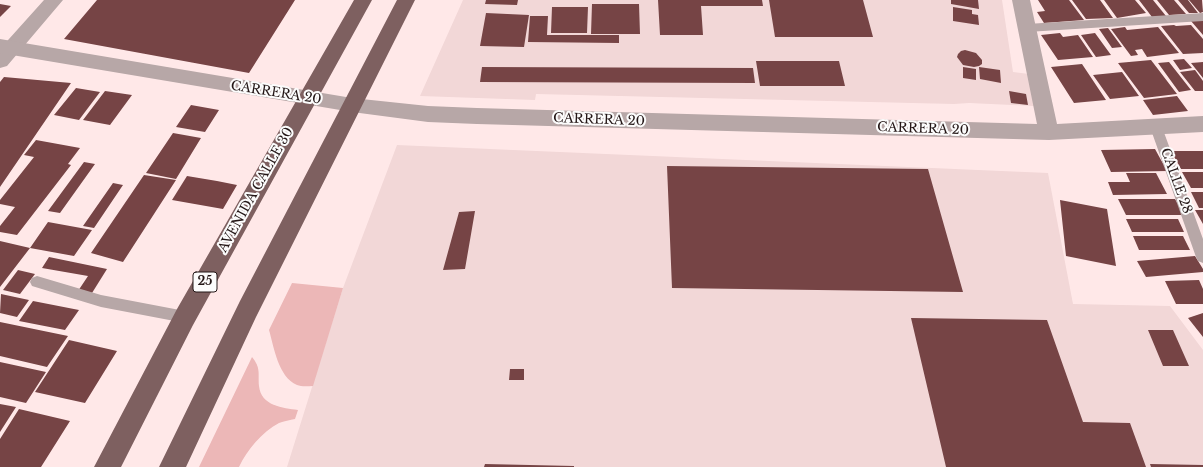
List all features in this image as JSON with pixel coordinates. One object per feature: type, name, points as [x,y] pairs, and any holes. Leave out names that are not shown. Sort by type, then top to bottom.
[{"type":"highway","name":"AVENIDA CALLE 30","points":[[107,467],[185,317],[363,0]]},
{"type":"highway","points":[[172,467],[248,309],[406,0]]},
{"type":"street","points":[[3,52],[54,0]]},
{"type":"street","points":[[1021,0],[1049,132]]},
{"type":"street","name":"CARRERA 20","points":[[3,52],[352,105],[428,114],[1049,132],[1203,124]]},
{"type":"lane","points":[[1027,28],[1203,17]]},
{"type":"lane","name":"CALLE 28","points":[[1156,127],[1203,257]]},
{"type":"lane","points":[[37,282],[101,300],[185,317]]},
{"type":"shaded area","points":[[463,0],[1002,0],[1013,72],[1029,74],[1034,106],[969,103],[954,104],[536,94],[535,100],[420,96]]},
{"type":"shaded area","points":[[397,145],[1048,173],[1073,304],[1170,306],[1203,350],[1203,467],[287,467],[343,288]]},
{"type":"shaded area","points":[[292,283],[343,288],[313,386],[297,385],[285,375],[275,353],[269,330]]},
{"type":"shaded area","points":[[252,357],[258,368],[259,386],[264,398],[274,405],[298,410],[295,419],[279,423],[261,436],[246,454],[239,467],[199,467]]},
{"type":"building","points":[[97,0],[295,0],[249,73],[64,39]]},
{"type":"building","points":[[486,0],[518,0],[517,5],[485,4]]},
{"type":"building","points":[[658,0],[762,0],[763,6],[701,6],[703,35],[660,35]]},
{"type":"building","points":[[769,0],[863,0],[873,37],[775,37]]},
{"type":"building","points":[[951,0],[978,0],[979,9],[951,4]]},
{"type":"building","points":[[1038,0],[1069,0],[1084,20],[1044,23],[1037,12],[1045,11]]},
{"type":"building","points":[[1072,0],[1100,0],[1113,18],[1086,19]]},
{"type":"building","points":[[1104,0],[1135,0],[1146,13],[1117,18]]},
{"type":"building","points":[[1139,0],[1153,0],[1166,16],[1152,17]]},
{"type":"building","points":[[1157,0],[1174,0],[1186,14],[1169,15]]},
{"type":"building","points":[[1178,0],[1188,0],[1198,13],[1189,13]]},
{"type":"building","points":[[1189,0],[1202,0],[1203,12],[1200,13]]},
{"type":"building","points":[[0,4],[11,6],[0,17]]},
{"type":"building","points":[[592,4],[639,4],[640,34],[591,34]]},
{"type":"building","points":[[552,7],[588,7],[587,33],[551,33]]},
{"type":"building","points":[[953,7],[972,10],[972,14],[978,15],[979,25],[953,21]]},
{"type":"building","points":[[486,13],[529,15],[524,47],[480,46]]},
{"type":"building","points":[[530,16],[548,16],[547,35],[619,35],[619,43],[528,42]]},
{"type":"building","points":[[1203,20],[1203,35],[1191,21]]},
{"type":"building","points":[[1191,25],[1203,39],[1203,53],[1183,54],[1161,26]]},
{"type":"building","points":[[1125,27],[1127,30],[1158,27],[1179,53],[1147,57],[1142,49],[1135,50],[1138,55],[1131,56],[1111,29]]},
{"type":"building","points":[[1108,28],[1122,47],[1112,48],[1099,29]]},
{"type":"building","points":[[1060,33],[1063,37],[1078,35],[1093,57],[1058,60],[1041,35]]},
{"type":"building","points":[[1095,33],[1111,55],[1096,57],[1081,35]]},
{"type":"building","points":[[965,50],[976,53],[982,60],[982,64],[974,67],[963,65],[957,57],[961,51]]},
{"type":"building","points":[[1184,59],[1192,68],[1180,70],[1173,60]]},
{"type":"building","points":[[1151,60],[1177,94],[1144,98],[1118,63]]},
{"type":"building","points":[[756,61],[839,61],[845,86],[760,86]]},
{"type":"building","points":[[1169,62],[1191,90],[1179,92],[1158,63]]},
{"type":"building","points":[[1203,62],[1203,78],[1191,63]]},
{"type":"building","points":[[1082,64],[1106,100],[1074,103],[1051,67]]},
{"type":"building","points":[[482,67],[753,68],[755,83],[480,82]]},
{"type":"building","points":[[963,67],[976,69],[976,80],[963,78]]},
{"type":"building","points":[[979,67],[1000,70],[1001,83],[980,79]]},
{"type":"building","points":[[1195,70],[1203,81],[1203,91],[1195,91],[1180,72]]},
{"type":"building","points":[[1122,72],[1139,96],[1110,99],[1093,75]]},
{"type":"building","points":[[4,77],[71,83],[0,187],[0,82]]},
{"type":"building","points":[[76,88],[100,92],[79,120],[54,115]]},
{"type":"building","points":[[105,91],[132,95],[110,125],[83,120]]},
{"type":"building","points":[[1009,91],[1026,94],[1028,105],[1011,103]]},
{"type":"building","points":[[1177,96],[1188,111],[1153,115],[1143,100]]},
{"type":"building","points":[[191,105],[219,110],[205,132],[176,127]]},
{"type":"building","points":[[173,133],[201,138],[176,179],[146,173]]},
{"type":"building","points":[[36,140],[80,148],[68,164],[71,165],[17,235],[0,232],[0,226],[15,207],[0,204],[0,200],[34,157],[24,155]]},
{"type":"building","points":[[1155,149],[1167,171],[1111,172],[1101,150]]},
{"type":"building","points":[[1171,151],[1203,151],[1203,169],[1181,169]]},
{"type":"building","points":[[84,162],[95,164],[60,213],[48,211]]},
{"type":"building","points":[[667,166],[928,169],[963,292],[672,288]]},
{"type":"building","points":[[1182,172],[1203,172],[1203,188],[1191,188]]},
{"type":"building","points":[[1126,173],[1156,173],[1167,194],[1113,195],[1108,182],[1130,182]]},
{"type":"building","points":[[144,175],[176,180],[123,262],[91,253]]},
{"type":"building","points":[[187,176],[237,185],[223,209],[172,200]]},
{"type":"building","points":[[113,183],[123,185],[94,228],[83,226]]},
{"type":"building","points":[[1191,192],[1203,192],[1203,208],[1199,208]]},
{"type":"building","points":[[1118,199],[1175,199],[1184,215],[1126,215]]},
{"type":"building","points":[[1060,200],[1107,209],[1116,266],[1066,256]]},
{"type":"building","points":[[1195,210],[1203,210],[1203,224]]},
{"type":"building","points":[[475,211],[465,269],[443,270],[459,212]]},
{"type":"building","points":[[1126,219],[1178,219],[1184,232],[1132,232]]},
{"type":"building","points":[[48,222],[92,230],[74,256],[30,248]]},
{"type":"building","points":[[1133,236],[1183,236],[1190,250],[1139,250]]},
{"type":"building","points":[[0,241],[30,248],[0,287]]},
{"type":"building","points":[[1195,256],[1203,269],[1203,272],[1146,277],[1137,261]]},
{"type":"building","points":[[49,257],[107,269],[92,293],[78,291],[88,276],[42,268]]},
{"type":"building","points":[[18,270],[35,274],[20,294],[3,290]]},
{"type":"building","points":[[1199,280],[1203,289],[1203,304],[1176,304],[1165,281]]},
{"type":"building","points":[[1,294],[29,300],[17,317],[0,313]]},
{"type":"building","points":[[33,301],[79,310],[65,330],[19,321]]},
{"type":"building","points":[[1203,313],[1203,337],[1188,318]]},
{"type":"building","points":[[911,318],[1047,320],[1083,422],[1130,423],[1146,467],[946,467]]},
{"type":"building","points":[[0,322],[68,336],[47,367],[0,356]]},
{"type":"building","points":[[1148,330],[1173,330],[1189,366],[1163,366]]},
{"type":"building","points":[[69,340],[117,351],[85,403],[35,392]]},
{"type":"building","points":[[0,362],[46,372],[26,403],[0,397]]},
{"type":"building","points":[[510,369],[524,369],[524,380],[509,380]]},
{"type":"building","points":[[0,404],[16,407],[0,432]]},
{"type":"building","points":[[19,409],[70,421],[41,467],[0,467],[0,439]]},
{"type":"building","points":[[485,464],[574,466],[574,467],[484,467]]},
{"type":"building","points":[[1150,464],[1203,465],[1203,467],[1151,467]]}]
